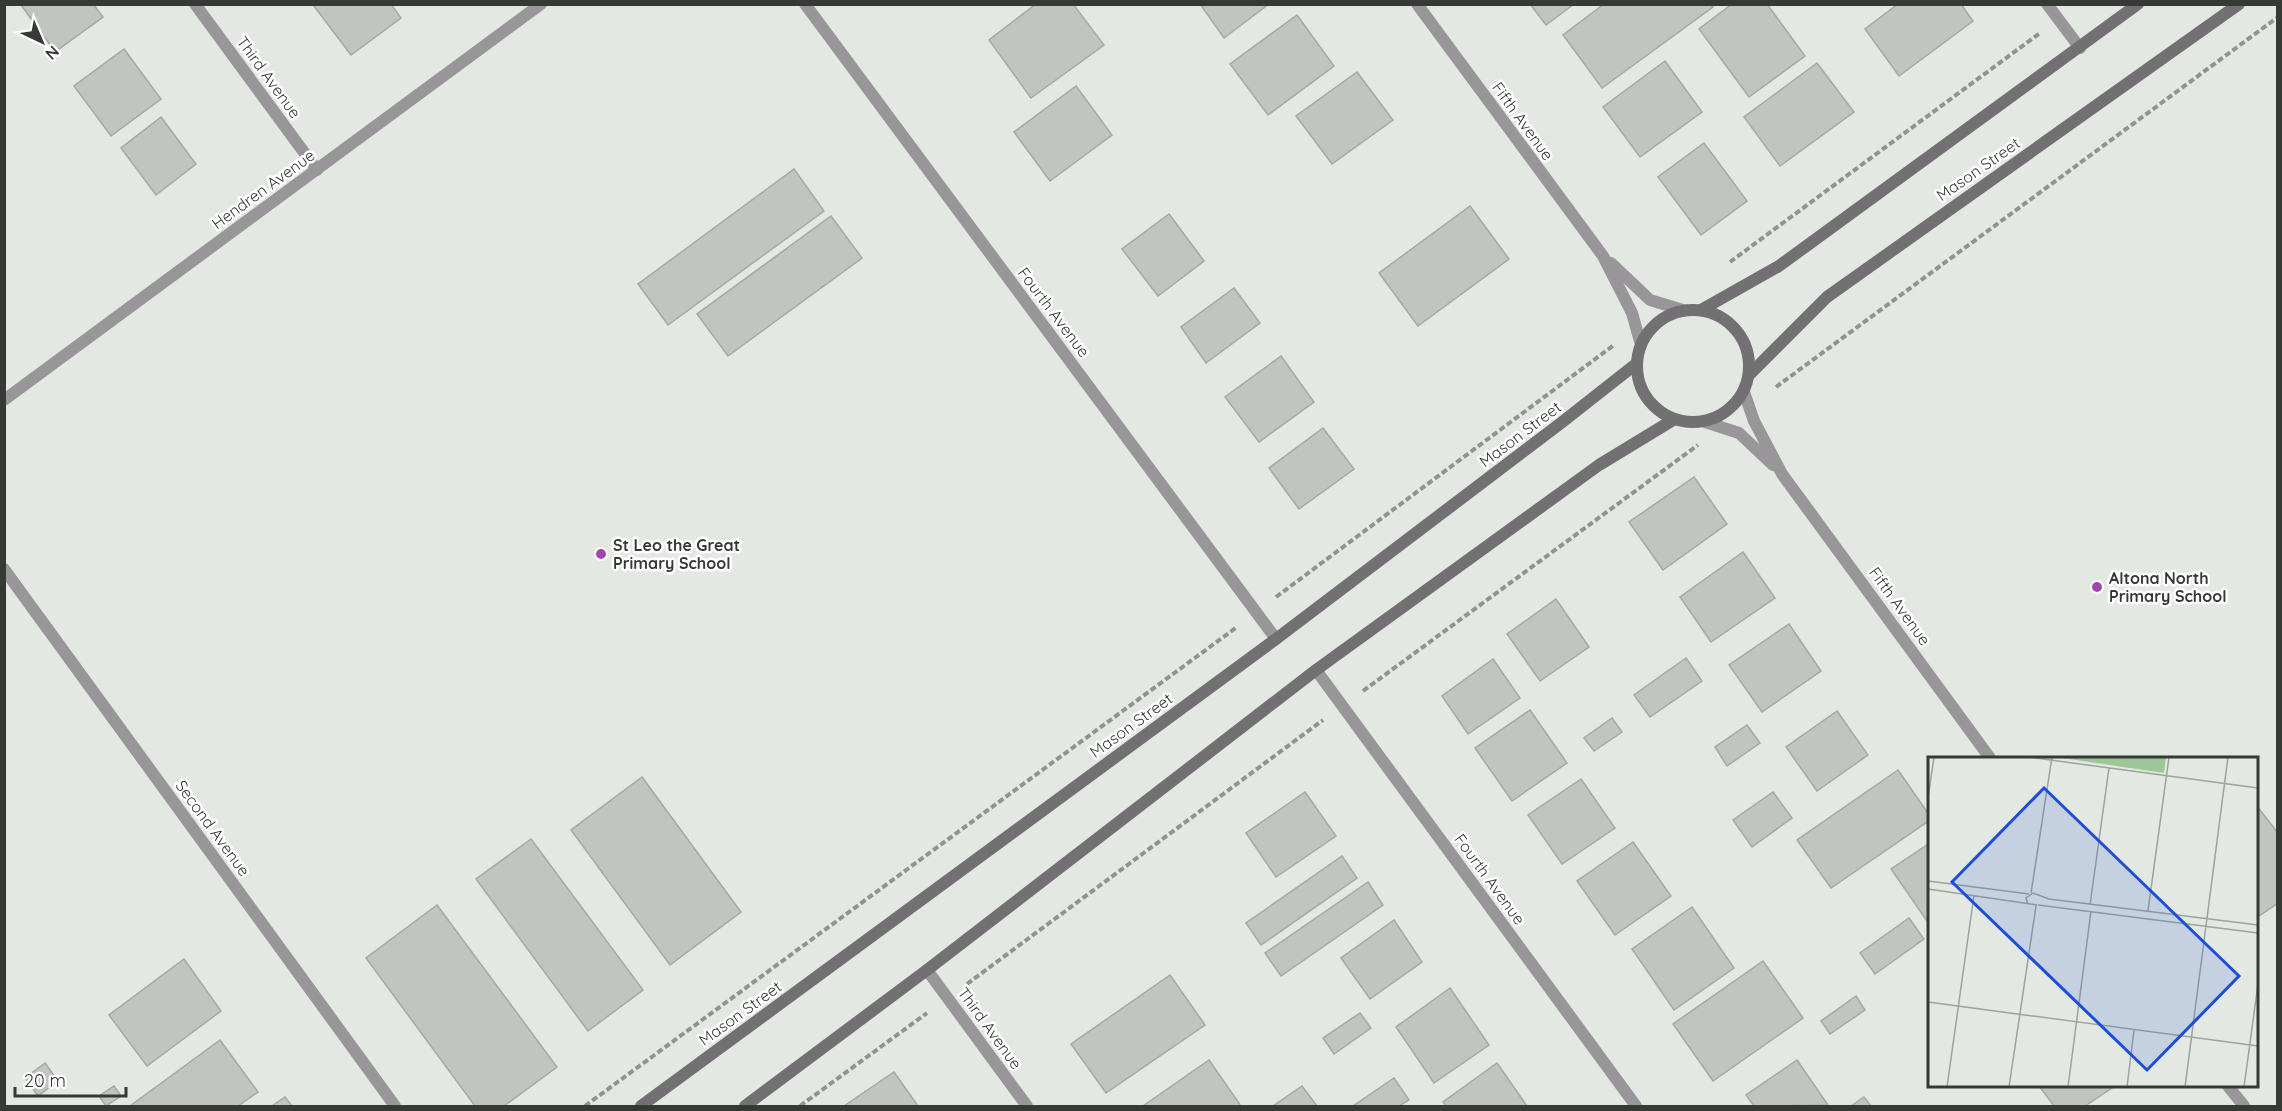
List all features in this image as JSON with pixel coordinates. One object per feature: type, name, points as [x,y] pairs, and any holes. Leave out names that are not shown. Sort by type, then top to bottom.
[{"type":"street","name":"Third Avenue","points":[[195,4],[317,170]]},
{"type":"street","name":"Hendren Avenue","points":[[4,400],[541,4]]},
{"type":"street","name":"Fourth Avenue","points":[[806,4],[1276,639]]},
{"type":"street","name":"Fifth Avenue","points":[[1417,4],[1603,256],[1632,313],[1641,345]]},
{"type":"street","points":[[2047,4],[2080,48]]},
{"type":"street","points":[[1701,310],[1779,266],[2138,4]]},
{"type":"street","name":"Mason Street","points":[[1749,375],[1827,297],[2238,4]]},
{"type":"street","name":"Fifth Avenue","points":[[1603,256],[1650,300],[1683,310]]},
{"type":"street","points":[[1683,310],[1701,310],[1719,315],[1733,326],[1744,340],[1749,357],[1749,375],[1744,392],[1733,407],[1705,422],[1689,423],[1673,420],[1658,411],[1647,400],[1638,382],[1636,364],[1641,345],[1651,329],[1666,317],[1683,310]]},
{"type":"street","name":"Mason Street","points":[[641,1107],[1276,639],[1562,423],[1636,364]]},
{"type":"street","name":"Fifth Avenue","points":[[1744,392],[1754,422],[1782,474],[1989,757]]},
{"type":"street","points":[[745,1107],[927,970],[1316,670],[1599,465],[1673,420]]},
{"type":"street","name":"Fifth Avenue","points":[[1705,422],[1739,433],[1782,474]]},
{"type":"street","name":"Second Avenue","points":[[4,569],[394,1107]]},
{"type":"street","name":"Fourth Avenue","points":[[1316,670],[1636,1107]]},
{"type":"street","name":"Third Avenue","points":[[927,970],[1027,1107]]},
{"type":"street","points":[[2229,1087],[2244,1107]]},
{"type":"path","points":[[1749,407],[2277,17]]},
{"type":"path","points":[[1724,266],[2059,20]]},
{"type":"path","points":[[585,1107],[1257,612],[1636,329]]},
{"type":"path","points":[[800,1107],[1722,427]]},
{"type":"building","points":[[93,4],[103,17],[55,52],[21,5]]},
{"type":"building","points":[[316,4],[391,4],[401,18],[351,55],[314,6]]},
{"type":"building","points":[[1036,4],[1073,4],[1104,45],[1031,98],[989,40]]},
{"type":"building","points":[[1200,4],[1269,4],[1224,38]]},
{"type":"building","points":[[1530,4],[1574,4],[1546,25]]},
{"type":"building","points":[[1604,4],[1711,4],[1713,7],[1602,88],[1563,35]]},
{"type":"building","points":[[1732,4],[1767,4],[1805,56],[1749,97],[1699,29]]},
{"type":"building","points":[[1898,4],[1961,4],[1973,21],[1899,76],[1865,29]]},
{"type":"building","points":[[1297,15],[1334,66],[1268,115],[1230,64]]},
{"type":"building","points":[[124,49],[161,99],[111,136],[74,86]]},
{"type":"building","points":[[1665,61],[1702,112],[1640,157],[1603,107]]},
{"type":"building","points":[[1817,63],[1854,112],[1780,166],[1744,117]]},
{"type":"building","points":[[1357,72],[1393,120],[1332,164],[1296,116]]},
{"type":"building","points":[[1076,86],[1112,135],[1050,181],[1014,132]]},
{"type":"building","points":[[161,117],[196,164],[156,195],[121,148]]},
{"type":"building","points":[[1704,143],[1747,201],[1701,235],[1658,177]]},
{"type":"building","points":[[794,169],[824,211],[668,325],[638,284]]},
{"type":"building","points":[[1470,206],[1509,259],[1418,326],[1379,273]]},
{"type":"building","points":[[1169,214],[1204,261],[1158,296],[1122,249]]},
{"type":"building","points":[[831,216],[862,258],[728,356],[697,314]]},
{"type":"building","points":[[1234,288],[1260,323],[1206,363],[1181,327]]},
{"type":"building","points":[[1281,356],[1314,402],[1259,442],[1225,397]]},
{"type":"building","points":[[1323,428],[1354,469],[1299,509],[1269,468]]},
{"type":"building","points":[[1694,477],[1727,524],[1663,570],[1629,522]]},
{"type":"building","points":[[1743,552],[1775,598],[1711,642],[1680,597]]},
{"type":"building","points":[[1556,599],[1589,647],[1540,681],[1507,634]]},
{"type":"building","points":[[1789,624],[1821,671],[1762,712],[1729,665]]},
{"type":"building","points":[[1686,658],[1702,681],[1650,717],[1634,695]]},
{"type":"building","points":[[1493,659],[1520,698],[1468,734],[1442,696]]},
{"type":"building","points":[[1530,710],[1567,763],[1512,801],[1475,748]]},
{"type":"building","points":[[1837,711],[1868,755],[1817,791],[1786,747]]},
{"type":"building","points":[[1612,718],[1622,732],[1594,751],[1584,738]]},
{"type":"building","points":[[1747,725],[1760,743],[1727,766],[1715,747]]},
{"type":"building","points":[[1898,770],[1928,813],[1928,821],[1831,888],[1797,840]]},
{"type":"building","points":[[642,777],[741,912],[670,965],[571,830]]},
{"type":"building","points":[[1581,779],[1615,828],[1562,864],[1528,815]]},
{"type":"building","points":[[1305,792],[1336,836],[1276,877],[1246,833]]},
{"type":"building","points":[[1773,792],[1792,818],[1752,847],[1733,820]]},
{"type":"building","points":[[2258,808],[2278,833],[2278,903],[2258,917]]},
{"type":"building","points":[[531,839],[643,990],[588,1031],[476,879]]},
{"type":"building","points":[[1633,842],[1671,896],[1615,935],[1577,881]]},
{"type":"building","points":[[1928,844],[1928,920],[1927,921],[1891,869]]},
{"type":"building","points":[[1342,856],[1357,878],[1261,945],[1246,923]]},
{"type":"building","points":[[1368,882],[1383,905],[1281,976],[1265,953]]},
{"type":"building","points":[[437,905],[557,1067],[504,1106],[475,1106],[366,958]]},
{"type":"building","points":[[1692,907],[1734,968],[1674,1010],[1632,949]]},
{"type":"building","points":[[1909,918],[1924,939],[1875,974],[1860,953]]},
{"type":"building","points":[[1394,920],[1422,962],[1370,999],[1341,958]]},
{"type":"building","points":[[184,959],[221,1011],[147,1066],[109,1015]]},
{"type":"building","points":[[1763,961],[1803,1018],[1713,1081],[1673,1024]]},
{"type":"building","points":[[1170,975],[1205,1025],[1106,1093],[1071,1044]]},
{"type":"building","points":[[1450,988],[1489,1045],[1434,1083],[1396,1027]]},
{"type":"building","points":[[1856,996],[1865,1010],[1830,1034],[1821,1021]]},
{"type":"building","points":[[1360,1013],[1371,1028],[1334,1054],[1323,1038]]},
{"type":"building","points":[[220,1040],[258,1092],[238,1106],[130,1106]]},
{"type":"building","points":[[1209,1060],[1241,1106],[1143,1106]]},
{"type":"building","points":[[1797,1060],[1828,1105],[1754,1106],[1746,1095]]},
{"type":"building","points":[[45,1063],[58,1081],[38,1096],[25,1078]]},
{"type":"building","points":[[1497,1063],[1527,1106],[1446,1106],[1443,1102]]},
{"type":"building","points":[[894,1072],[918,1106],[844,1106]]},
{"type":"building","points":[[1394,1078],[1409,1100],[1399,1106],[1353,1106]]},
{"type":"building","points":[[114,1086],[121,1096],[106,1106],[99,1096]]},
{"type":"building","points":[[1302,1086],[1317,1106],[1273,1106]]},
{"type":"building","points":[[2040,1087],[2114,1087],[2085,1106],[2054,1106]]},
{"type":"building","points":[[285,1097],[292,1106],[272,1106]]},
{"type":"building","points":[[1864,1097],[1871,1106],[1851,1106]]},
{"type":"place","name":"St Leo the Great Primary School","points":[[601,554]]},
{"type":"place","name":"Altona North Primary School","points":[[2097,587]]}]
